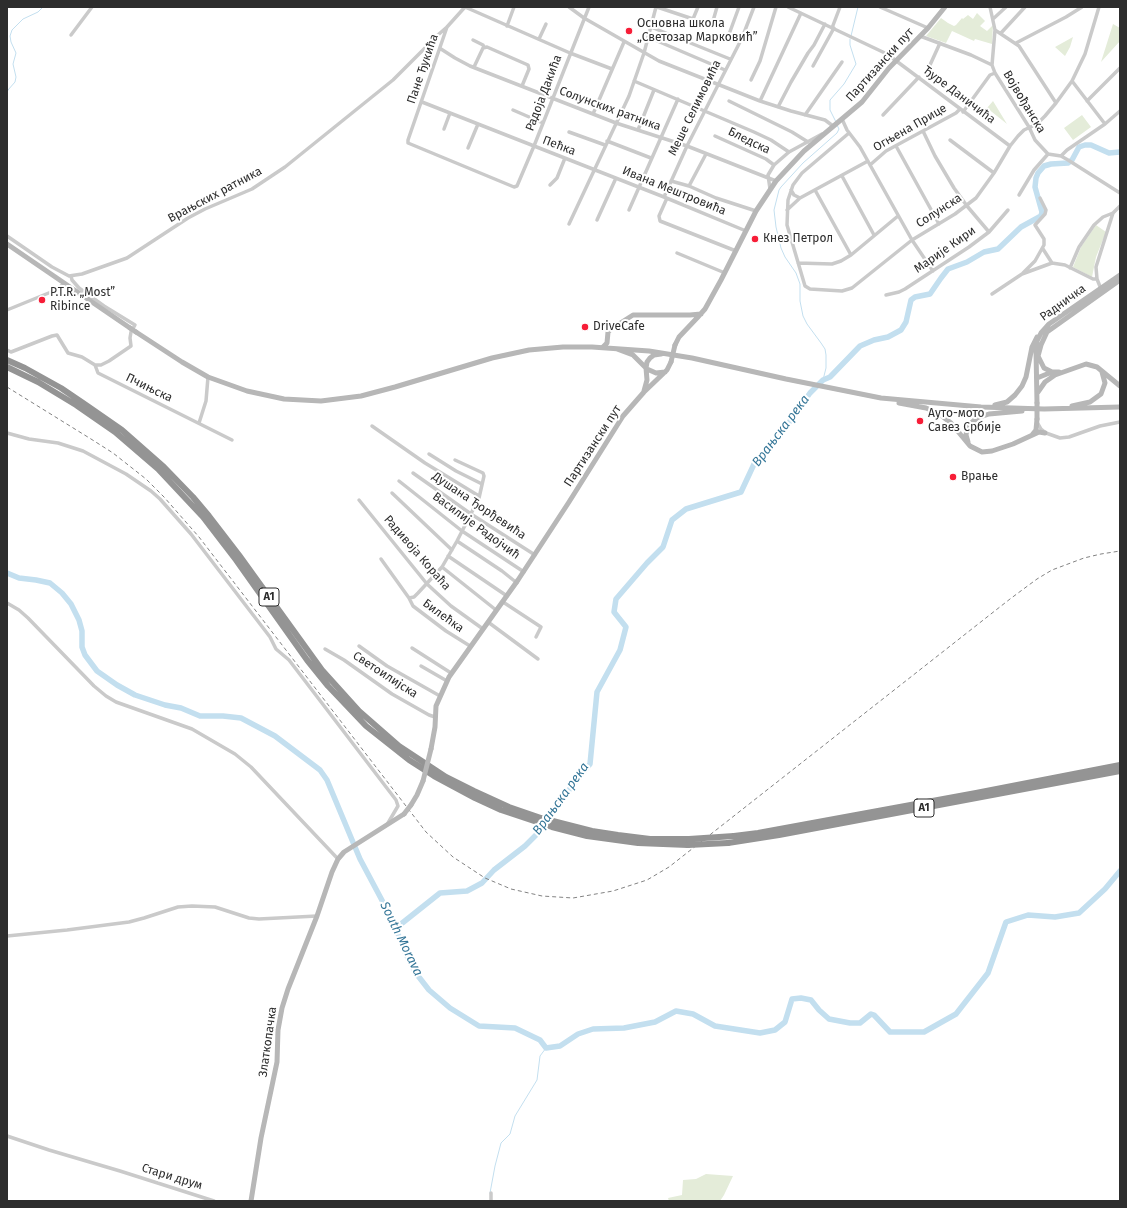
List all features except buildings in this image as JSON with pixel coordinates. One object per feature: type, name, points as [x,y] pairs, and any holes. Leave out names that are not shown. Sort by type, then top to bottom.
[{"type":"highway","name":"A1","points":[[7,360],[25,368],[86,405],[122,430],[164,467],[193,497],[213,521],[322,670],[359,711],[389,738],[446,777],[492,800],[540,821]]},
{"type":"highway","name":"A1","points":[[7,366],[38,382],[76,405],[120,436],[158,469],[203,517],[240,565],[307,660],[328,686],[383,740],[409,760],[434,776],[462,792],[501,810],[553,825],[618,835],[688,842],[728,843],[779,835],[1120,771]]},
{"type":"highway","name":"A1","points":[[688,842],[763,832],[1120,765]]},
{"type":"main road","name":"Партизански пут","points":[[374,834],[404,814],[417,795],[423,781],[431,749],[436,706],[451,673],[517,583],[619,422],[644,392],[665,372],[671,362],[677,339],[701,314],[725,273],[756,211],[770,189],[798,156],[862,102],[896,60],[928,28],[945,7]]},
{"type":"main road","points":[[7,244],[182,362],[208,377],[233,387],[265,396],[299,400],[335,400],[378,392],[477,362],[525,351],[563,347],[613,347],[692,358],[881,398],[967,406],[1026,409],[1120,407]]},
{"type":"main road","name":"Радничка","points":[[1037,420],[1038,357],[1040,345],[1047,332],[1120,275]]},
{"type":"main road","name":"Радничка","points":[[1038,357],[1036,348],[1038,338],[1049,324],[1120,280]]},
{"type":"main road","points":[[603,347],[607,342],[608,332],[611,328],[633,315],[701,314]]},
{"type":"main road","points":[[680,315],[686,317],[691,324]]},
{"type":"main road","points":[[967,406],[1000,404],[1007,402],[1015,395],[1022,386],[1026,377],[1031,349],[1035,339],[1042,329],[1049,324]]},
{"type":"main road","points":[[608,336],[621,348]]},
{"type":"main road","points":[[613,347],[633,355],[647,368],[656,373],[665,372]]},
{"type":"main road","points":[[644,392],[647,362],[652,357],[664,354]]},
{"type":"main road","points":[[1038,357],[1043,366],[1052,372]]},
{"type":"main road","points":[[1037,393],[1045,382],[1062,372],[1086,364],[1092,365],[1099,369],[1120,386]]},
{"type":"main road","points":[[1062,409],[1067,406],[1088,403],[1099,397],[1104,390],[1105,383],[1104,377],[1099,369]]},
{"type":"main road","points":[[1037,378],[1052,372],[1062,372]]},
{"type":"main road","points":[[881,398],[891,402],[920,407],[935,412],[948,420],[972,448],[979,452],[987,452],[1013,444],[1039,432],[1045,433]]},
{"type":"main road","points":[[972,448],[967,439],[967,431],[970,424],[976,418],[986,415],[1017,412],[1026,409]]},
{"type":"main road","points":[[1031,436],[1036,430],[1037,420]]},
{"type":"main road","name":"Златкопачка","points":[[251,1201],[261,1138],[277,1062],[277,1034],[279,1019],[285,998],[338,859],[347,850],[374,834]]},
{"type":"street","points":[[71,35],[92,7]]},
{"type":"street","points":[[465,7],[570,53],[612,69]]},
{"type":"street","name":"Пане Ђукића","points":[[465,7],[448,27],[408,143],[512,187],[517,186]]},
{"type":"street","points":[[507,26],[514,7]]},
{"type":"street","points":[[569,7],[584,18],[659,61],[760,101],[825,120],[834,125]]},
{"type":"street","name":"Радоја Дакића","points":[[517,186],[589,7]]},
{"type":"street","points":[[569,224],[634,81],[644,53],[657,7],[693,19],[698,7]]},
{"type":"street","points":[[713,21],[718,7]]},
{"type":"street","points":[[728,37],[739,7]]},
{"type":"street","name":"Меше Селимовића","points":[[736,251],[658,219],[671,181],[745,30],[754,7]]},
{"type":"street","points":[[751,80],[760,61],[776,7]]},
{"type":"street","name":"Ђуре Даничића","points":[[788,7],[879,50],[896,60],[1010,146]]},
{"type":"street","points":[[813,66],[833,28],[840,7]]},
{"type":"street","points":[[880,7],[928,28]]},
{"type":"street","points":[[938,7],[942,12]]},
{"type":"street","points":[[990,7],[994,19],[995,30],[992,64]]},
{"type":"street","points":[[994,19],[1006,7]]},
{"type":"street","points":[[1001,33],[1025,7]]},
{"type":"street","points":[[1016,43],[1082,7]]},
{"type":"street","name":"Солунска","points":[[798,263],[805,286],[810,288],[842,291],[850,290],[862,282],[912,240],[967,206],[983,189],[994,174],[1010,146],[1020,133],[1040,121],[1056,104],[1072,82],[1085,54],[1099,7]]},
{"type":"street","points":[[760,101],[801,13]]},
{"type":"street","points":[[539,39],[546,24]]},
{"type":"street","points":[[778,107],[825,24]]},
{"type":"street","name":"Врањских ратника","points":[[71,276],[88,272],[127,258],[195,214],[244,193],[268,179],[290,164],[393,80],[441,32],[448,27]]},
{"type":"street","points":[[651,27],[730,59]]},
{"type":"street","points":[[995,30],[1016,43],[1056,104]]},
{"type":"street","points":[[441,32],[445,36]]},
{"type":"street","name":"Војвођанска","points":[[920,36],[992,64],[995,73],[1029,127],[1035,140],[1048,154]]},
{"type":"street","points":[[648,37],[725,70]]},
{"type":"street","points":[[473,40],[484,47],[528,64],[529,69],[522,86]]},
{"type":"street","points":[[593,114],[624,42]]},
{"type":"street","points":[[930,65],[940,43]]},
{"type":"street","points":[[474,67],[484,47]]},
{"type":"street","name":"Солунских ратника","points":[[441,49],[474,67],[552,98],[616,123],[687,146],[776,181]]},
{"type":"street","points":[[805,115],[842,62]]},
{"type":"street","points":[[1087,101],[1120,68]]},
{"type":"street","name":"Огњена Прице","points":[[787,210],[800,198],[869,163],[883,153],[962,110],[990,75],[995,73]]},
{"type":"street","points":[[883,115],[919,77]]},
{"type":"street","points":[[634,81],[705,110],[771,140],[789,152]]},
{"type":"street","points":[[1072,82],[1105,124]]},
{"type":"street","points":[[638,130],[654,90]]},
{"type":"street","points":[[629,210],[678,99]]},
{"type":"street","name":"Пећка","points":[[422,102],[594,170]]},
{"type":"street","points":[[729,102],[792,132],[808,142]]},
{"type":"street","points":[[513,110],[543,123]]},
{"type":"street","points":[[1061,156],[1067,150],[1105,124],[1120,111]]},
{"type":"street","points":[[444,129],[450,113]]},
{"type":"street","points":[[841,120],[860,147],[912,240],[933,271]]},
{"type":"street","points":[[468,148],[478,124]]},
{"type":"street","points":[[923,131],[945,173],[967,206],[989,232]]},
{"type":"street","points":[[570,132],[605,145]]},
{"type":"street","name":"Партизански пут","points":[[768,178],[769,172],[774,165],[789,152],[825,133]]},
{"type":"street","points":[[849,133],[802,173],[796,180],[791,190],[787,210],[787,225],[798,263],[832,264],[841,261],[851,255],[898,216]]},
{"type":"street","name":"Бледска","points":[[715,136],[766,159],[774,165]]},
{"type":"street","points":[[950,140],[994,174]]},
{"type":"street","points":[[607,141],[651,158]]},
{"type":"street","points":[[896,146],[939,224]]},
{"type":"street","points":[[689,186],[706,154]]},
{"type":"street","points":[[1019,195],[1034,170],[1048,154],[1061,156],[1120,193]]},
{"type":"street","points":[[550,185],[557,178],[565,158]]},
{"type":"street","name":"Ивана Мештровића","points":[[594,170],[746,231]]},
{"type":"street","points":[[842,176],[874,235]]},
{"type":"street","points":[[597,220],[616,178]]},
{"type":"street","points":[[768,178],[770,189]]},
{"type":"street","points":[[671,181],[689,186],[716,198],[756,211]]},
{"type":"street","points":[[791,190],[794,195],[800,198]]},
{"type":"street","points":[[815,190],[851,255]]},
{"type":"street","points":[[992,294],[1022,274],[1043,249],[1045,240],[1035,225],[1045,214],[1046,210],[1040,198]]},
{"type":"street","points":[[1070,268],[1079,247],[1094,225],[1103,217],[1113,213],[1120,206]]},
{"type":"street","name":"Марије Кири","points":[[886,295],[905,290],[969,247],[989,232],[1008,210]]},
{"type":"street","points":[[1102,290],[1097,279],[1097,264],[1113,213]]},
{"type":"street","points":[[7,236],[52,267],[71,276],[72,280],[79,288],[115,313],[135,324],[130,338],[131,346],[109,361],[95,365]]},
{"type":"street","points":[[1043,249],[1052,263]]},
{"type":"street","points":[[677,253],[725,273]]},
{"type":"street","points":[[1022,274],[1052,263],[1065,265],[1093,279],[1097,279]]},
{"type":"street","points":[[7,310],[56,290],[65,283]]},
{"type":"street","name":"Пчињска","points":[[7,350],[11,352],[57,335],[60,338],[65,350],[71,355],[82,357],[95,365],[98,373],[232,440]]},
{"type":"street","points":[[199,423],[206,401],[208,377]]},
{"type":"street","points":[[1037,420],[1041,429],[1045,433],[1053,437],[1062,438],[1100,426],[1120,422]]},
{"type":"street","points":[[372,426],[425,463],[479,496]]},
{"type":"street","points":[[7,433],[83,451],[126,474],[160,499],[191,534],[270,637],[276,649],[294,667],[396,800],[398,806],[388,826]]},
{"type":"street","points":[[428,454],[456,471],[482,484]]},
{"type":"street","points":[[409,598],[414,597],[442,567],[472,514],[479,496],[483,473],[454,460]]},
{"type":"street","name":"Душана Ђорђевића","points":[[413,473],[472,514],[535,554]]},
{"type":"street","name":"Василије Радојчић","points":[[399,481],[462,531],[524,572]]},
{"type":"street","points":[[392,493],[452,550]]},
{"type":"street","name":"Радивоја Кораћа","points":[[359,500],[427,584],[451,606],[483,629]]},
{"type":"street","points":[[457,541],[507,574],[517,583]]},
{"type":"street","points":[[448,556],[507,596]]},
{"type":"street","name":"Билећка","points":[[381,559],[413,606],[446,631],[470,646]]},
{"type":"street","points":[[442,567],[496,610]]},
{"type":"street","points":[[503,602],[541,627],[536,637]]},
{"type":"street","points":[[7,603],[19,610],[28,618],[94,686],[106,696],[116,702],[192,729],[235,754],[251,767],[338,859]]},
{"type":"street","points":[[488,622],[538,659]]},
{"type":"street","points":[[359,646],[392,669],[440,696]]},
{"type":"street","points":[[412,648],[451,673]]},
{"type":"street","name":"Светоилијска","points":[[325,650],[344,660],[392,694],[435,717]]},
{"type":"street","points":[[421,666],[447,681]]},
{"type":"street","points":[[7,936],[129,922],[178,907],[192,906],[215,907],[238,916],[259,919],[317,916]]},
{"type":"street","name":"Стари друм","points":[[7,1136],[214,1201]]},
{"type":"street","points":[[490,1201],[491,1193]]},
{"type":"green space","points":[[977,13],[985,21],[980,26],[987,31],[993,25],[992,44],[975,39],[974,41],[952,31],[946,43],[926,36],[941,18],[954,26],[962,18],[963,19],[968,15],[973,19]]},
{"type":"green space","points":[[1113,24],[1120,28],[1120,41],[1101,62]]},
{"type":"green space","points":[[1073,37],[1070,47],[1065,56],[1055,47]]},
{"type":"green space","points":[[993,101],[1007,124],[987,108]]},
{"type":"green space","points":[[1082,115],[1091,127],[1073,140],[1064,128]]},
{"type":"green space","points":[[1096,225],[1106,232],[1096,257],[1092,277],[1073,267],[1081,247]]},
{"type":"green space","points":[[706,1174],[733,1176],[720,1201],[669,1201],[668,1198],[682,1195],[683,1180],[696,1179]]},
{"type":"waterway","points":[[7,93],[15,82],[16,77],[13,64],[16,53],[10,36],[12,30],[23,19],[38,12],[43,7]]},
{"type":"waterway","points":[[851,36],[858,7]]},
{"type":"waterway","points":[[836,122],[830,110],[830,100],[844,84],[856,64],[850,45],[850,39]]},
{"type":"waterway","points":[[823,380],[826,368],[825,349],[803,316],[800,301],[800,284],[796,273],[785,257],[781,248],[774,210],[781,187],[803,163],[837,133],[839,129],[837,125]]},
{"type":"waterway","name":"Врањска река","points":[[396,928],[440,893],[467,891],[482,883],[494,870],[525,846],[539,832],[556,806],[590,764],[597,692],[620,650],[626,627],[614,612],[616,599],[663,547],[672,520],[686,509],[741,492],[755,462],[775,442],[810,393],[823,380],[830,377],[860,346],[874,340],[888,337],[901,330],[906,322],[911,300],[915,297],[930,294],[948,269],[967,262],[984,252],[998,249],[1021,227],[1041,216],[1042,212],[1035,187],[1038,173],[1044,166],[1068,163],[1072,160],[1079,147],[1085,145],[1091,145],[1109,153],[1120,152]]},
{"type":"waterway","name":"South Morava","points":[[7,573],[19,578],[50,583],[62,593],[71,604],[79,620],[82,631],[82,647],[85,655],[97,671],[117,685],[135,695],[165,705],[181,708],[200,716],[241,718],[275,736],[320,770],[327,780],[360,859],[393,921],[405,952],[415,972],[429,990],[450,1008],[479,1026],[515,1028],[540,1040],[546,1048],[560,1046],[578,1034],[593,1029],[624,1028],[655,1022],[676,1011],[693,1014],[715,1026],[760,1033],[775,1030],[785,1022],[792,999],[801,998],[811,1000],[829,1019],[850,1023],[860,1023],[871,1014],[874,1015],[890,1032],[924,1032],[956,1014],[988,973],[1006,922],[1028,915],[1055,917],[1079,913],[1105,889],[1120,871]]},
{"type":"waterway","points":[[490,1193],[501,1143],[510,1134],[515,1116],[537,1080],[540,1056],[546,1048]]},
{"type":"railway","points":[[7,387],[113,453],[146,479],[164,497],[199,537],[426,832],[453,857],[485,878],[511,889],[542,896],[573,898],[613,891],[647,880],[669,867],[1037,579],[1052,570],[1084,558],[1120,551]]},
{"type":"place","name":"Основна школа „Светозар Марковић”","points":[[629,31]]},
{"type":"place","name":"Кнез Петрол","points":[[755,239]]},
{"type":"place","name":"P.T.R. „Most” Ribince","points":[[42,300]]},
{"type":"place","name":"DriveCafe","points":[[585,327]]},
{"type":"place","name":"Ауто-мото Савез Србије","points":[[920,421]]},
{"type":"place","name":"Врање","points":[[953,477]]}]
